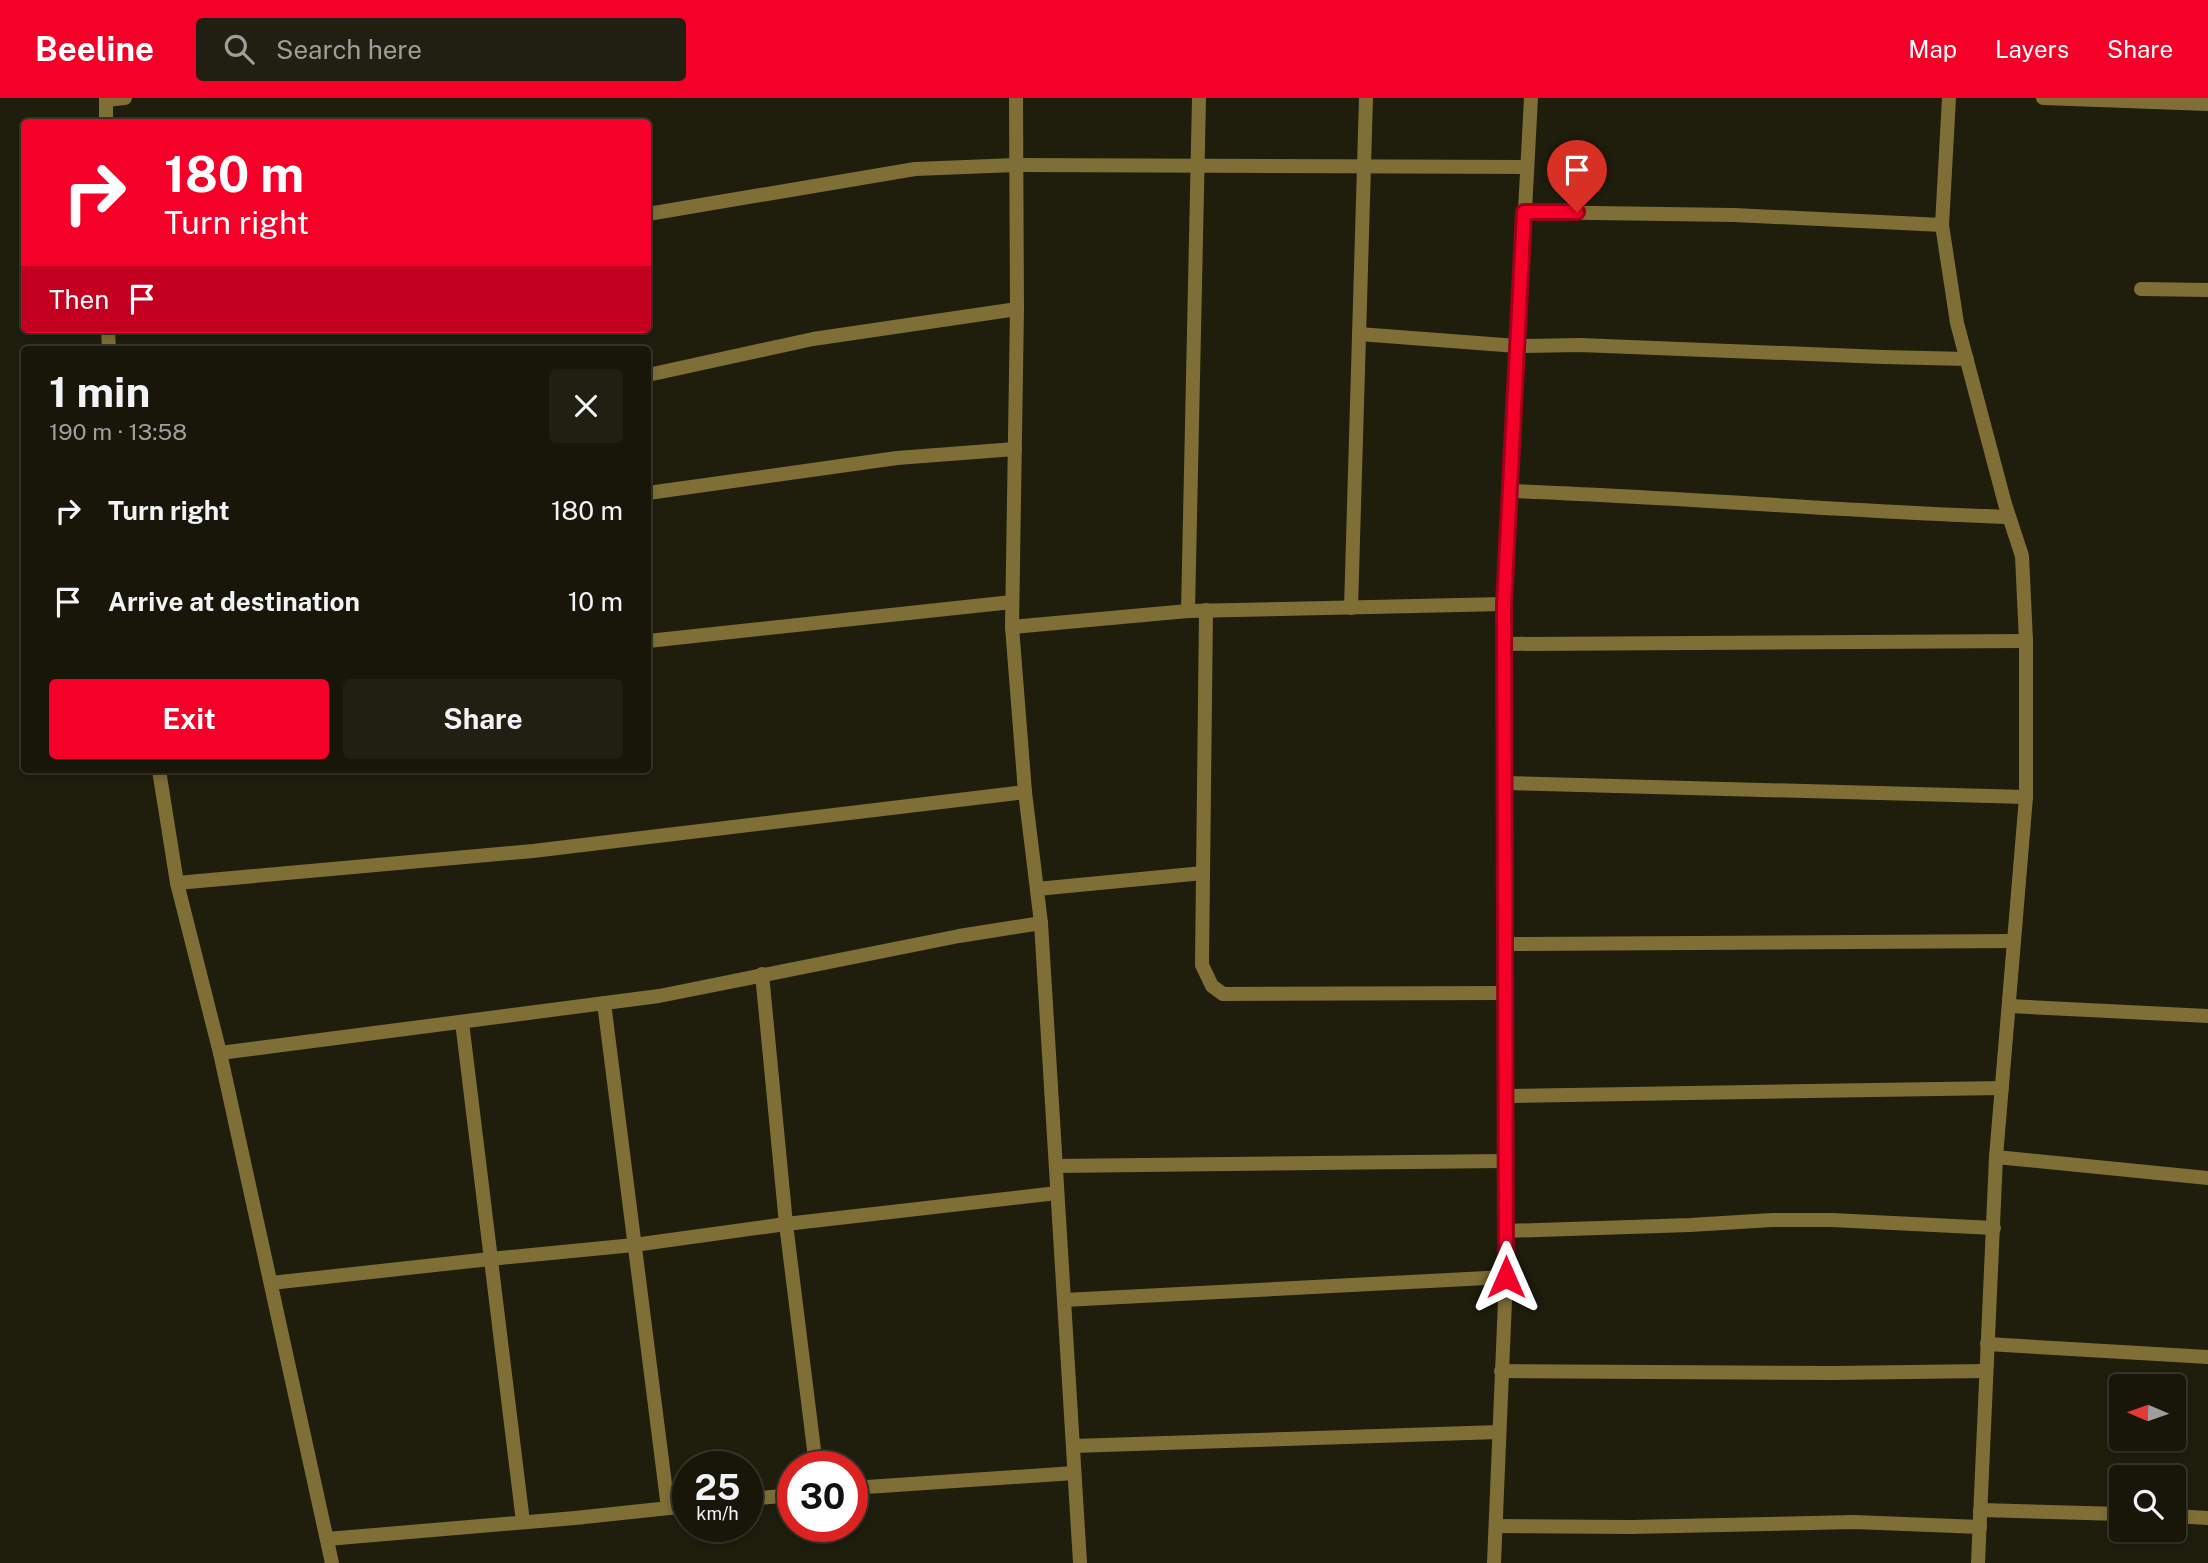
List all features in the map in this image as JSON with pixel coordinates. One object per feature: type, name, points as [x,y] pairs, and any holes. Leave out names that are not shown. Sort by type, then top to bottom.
[{"type":"street","points":[[106,119],[106,99],[124,98]]},
{"type":"street","points":[[1016,98],[1017,309],[1012,627],[1025,792],[1041,923],[1080,1563]]},
{"type":"street","points":[[1188,611],[1199,98]]},
{"type":"street","points":[[1351,608],[1366,98]]},
{"type":"street","points":[[1494,1563],[1506,1277],[1504,604],[1531,98]]},
{"type":"street","points":[[1949,98],[1942,225],[1958,323],[2008,517],[2022,556],[2026,641],[2026,797],[1996,1157],[1978,1563]]},
{"type":"street","points":[[2043,98],[2159,100],[2208,104]]},
{"type":"street","points":[[651,213],[915,169],[1016,165],[1526,167]]},
{"type":"street","points":[[1524,212],[1734,215],[1942,225]]},
{"type":"street","points":[[2141,289],[2208,290]]},
{"type":"street","points":[[651,374],[813,339],[1017,309]]},
{"type":"street","points":[[1359,334],[1517,346],[1580,345],[1967,359]]},
{"type":"street","points":[[651,493],[897,458],[1014,449]]},
{"type":"street","points":[[1510,491],[1629,495],[1875,512],[2008,517]]},
{"type":"street","points":[[651,641],[1012,602]]},
{"type":"street","points":[[1012,627],[1206,610],[1504,604]]},
{"type":"street","points":[[1206,610],[1202,965],[1212,986],[1223,994],[1505,993]]},
{"type":"street","points":[[1504,644],[2026,641]]},
{"type":"street","points":[[159,773],[177,883],[220,1053],[332,1563]]},
{"type":"street","points":[[1504,783],[2026,797]]},
{"type":"street","points":[[177,883],[533,851],[1025,792]]},
{"type":"street","points":[[1037,889],[1203,873]]},
{"type":"street","points":[[220,1053],[659,996],[960,936],[1041,923]]},
{"type":"street","points":[[1505,944],[2014,941]]},
{"type":"street","points":[[762,974],[786,1224],[814,1451]]},
{"type":"street","points":[[604,1003],[668,1508]]},
{"type":"street","points":[[2008,1006],[2208,1017]]},
{"type":"street","points":[[463,1022],[523,1522]]},
{"type":"street","points":[[1505,1096],[2002,1087]]},
{"type":"street","points":[[1996,1157],[2208,1178]]},
{"type":"street","points":[[1056,1166],[1505,1161]]},
{"type":"street","points":[[271,1283],[634,1245],[786,1224],[1057,1193]]},
{"type":"street","points":[[1505,1231],[1772,1220],[1994,1227]]},
{"type":"street","points":[[1064,1300],[1506,1277]]},
{"type":"street","points":[[1987,1345],[2208,1357]]},
{"type":"street","points":[[1501,1371],[1986,1371]]},
{"type":"street","points":[[1073,1446],[1499,1432]]},
{"type":"street","points":[[868,1487],[1074,1473]]},
{"type":"street","points":[[327,1539],[672,1508]]},
{"type":"street","points":[[1980,1510],[2109,1514]]},
{"type":"street","points":[[2186,1517],[2208,1518]]},
{"type":"street","points":[[1496,1526],[1631,1527],[1854,1522],[1980,1527]]},
{"type":"route","points":[[1506,1277],[1504,604],[1524,212],[1577,212]]}]
